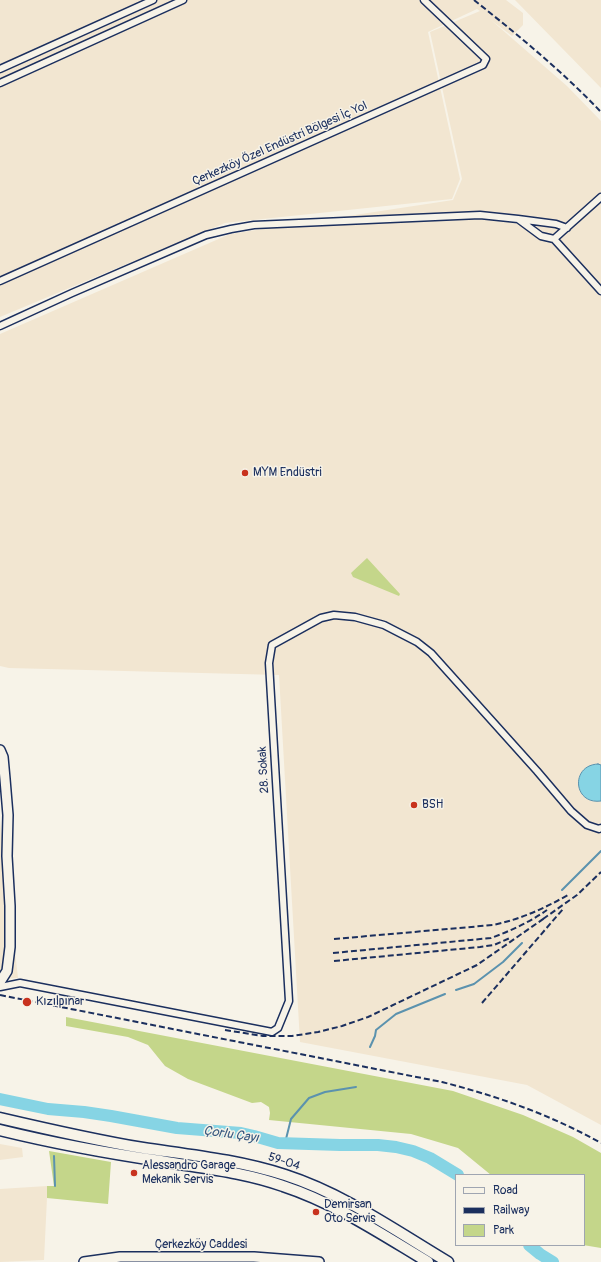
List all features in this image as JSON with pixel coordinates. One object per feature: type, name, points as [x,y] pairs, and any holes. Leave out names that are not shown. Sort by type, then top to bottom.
[{"type":"main road","points":[[0,750],[4,772],[8,815],[7,856],[10,906],[10,947],[7,971],[0,982]]},
{"type":"main road","name":"59-04","points":[[0,1118],[133,1146],[256,1167],[286,1175],[336,1196],[448,1262]]},
{"type":"main road","name":"59-04","points":[[0,1130],[131,1156],[254,1177],[282,1185],[307,1194],[331,1206],[428,1262]]},
{"type":"main road","points":[[0,1134],[20,1135]]},
{"type":"main road","name":"Çerkezköy Caddesi","points":[[84,1262],[254,1257],[319,1262]]},
{"type":"street","points":[[0,69],[153,0]]},
{"type":"street","points":[[0,83],[183,0]]},
{"type":"street","name":"Çerkezköy Özel Endüstri Bölgesi İç Yol","points":[[0,281],[484,65],[486,60],[424,0]]},
{"type":"street","points":[[554,239],[601,197]]},
{"type":"street","points":[[0,326],[206,235],[254,225],[480,215],[556,224],[567,228]]},
{"type":"street","points":[[518,219],[541,236],[554,239],[601,291]]},
{"type":"street","name":"28. Sokak","points":[[0,987],[20,984],[272,1032],[278,1028],[289,1001],[269,663],[272,645],[321,618],[334,615],[355,617],[384,626],[417,642],[431,653],[571,811],[587,825],[600,829]]},
{"type":"shaded area","points":[[0,0],[506,0],[523,13],[523,25],[512,36],[491,20],[567,86],[601,121],[601,1125],[527,1085],[300,1042],[279,675],[9,668],[0,666],[0,334],[230,234],[453,200],[462,179],[430,32],[480,11],[477,9],[428,32],[460,179],[452,199],[225,223],[0,317]]},
{"type":"shaded area","points":[[515,0],[601,0],[601,88]]},
{"type":"shaded area","points":[[0,820],[18,978],[0,979]]},
{"type":"shaded area","points":[[0,1144],[22,1148],[23,1157],[0,1160]]},
{"type":"shaded area","points":[[47,1186],[44,1260],[0,1262],[0,1189]]},
{"type":"green space","points":[[367,558],[400,594],[399,596],[353,577],[351,573]]},
{"type":"green space","points":[[66,1017],[453,1091],[523,1115],[573,1137],[601,1153],[601,1248],[585,1245],[585,1174],[490,1174],[458,1148],[411,1134],[269,1120],[269,1107],[261,1102],[252,1103],[188,1079],[165,1066],[148,1045],[128,1037],[66,1026]]},
{"type":"green space","points":[[49,1151],[111,1162],[108,1204],[47,1198],[47,1186],[54,1186]]},
{"type":"water","points":[[598,764],[601,765],[601,801],[592,801],[585,797],[580,791],[578,784],[579,777],[589,766]]},
{"type":"waterway","points":[[562,890],[601,851]]},
{"type":"waterway","points":[[456,990],[474,984],[503,962],[522,943]]},
{"type":"waterway","points":[[370,1047],[376,1030],[396,1014],[445,994]]},
{"type":"waterway","points":[[285,1143],[291,1119],[309,1098],[325,1092],[356,1087]]},
{"type":"waterway","name":"Çorlu Çayı","points":[[0,1099],[48,1109],[84,1112],[177,1128],[241,1133],[278,1143],[378,1145],[396,1147],[413,1151],[430,1158],[456,1174]]},
{"type":"waterway","points":[[54,1156],[55,1186]]},
{"type":"waterway","name":"Çorlu Çayı","points":[[530,1246],[553,1262]]},
{"type":"railway","points":[[474,0],[555,68],[601,112]]},
{"type":"railway","points":[[543,919],[577,895],[601,872]]},
{"type":"railway","points":[[334,939],[493,925],[532,913],[568,895]]},
{"type":"railway","points":[[482,1003],[563,909]]},
{"type":"railway","points":[[333,953],[491,938],[520,926],[547,910]]},
{"type":"railway","points":[[225,1030],[263,1036],[292,1036],[318,1032],[368,1017],[477,965],[546,917]]},
{"type":"railway","points":[[334,961],[480,947],[494,945],[510,938]]},
{"type":"railway","points":[[0,995],[442,1082],[523,1107],[563,1124],[601,1143]]},
{"type":"place","name":"MYM Endüstri","points":[[245,473]]},
{"type":"place","name":"BSH","points":[[414,805]]},
{"type":"place","name":"Kızılpınar","points":[[27,1002]]},
{"type":"place","name":"Alessandro Garage Mekanik Servis","points":[[134,1173]]},
{"type":"place","name":"Demirsan Oto Servis","points":[[316,1212]]}]
